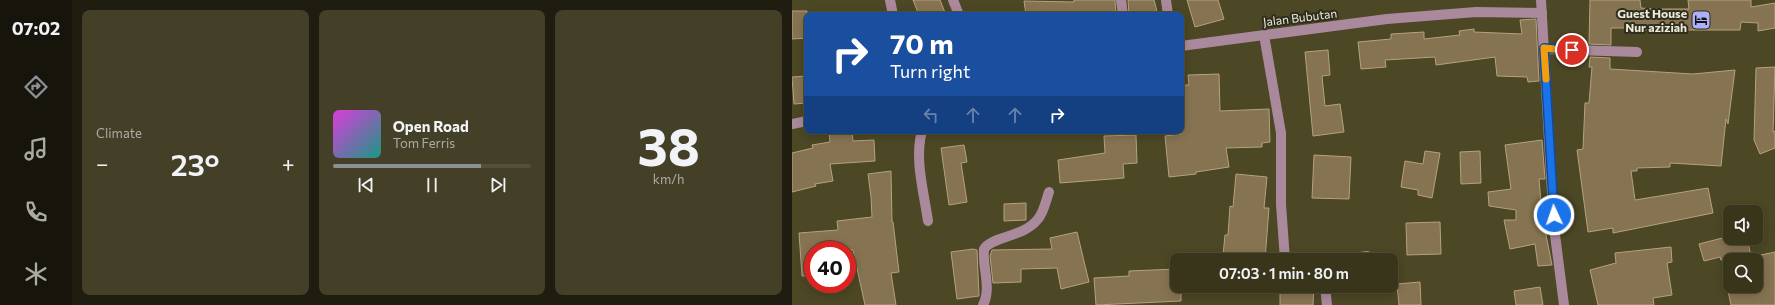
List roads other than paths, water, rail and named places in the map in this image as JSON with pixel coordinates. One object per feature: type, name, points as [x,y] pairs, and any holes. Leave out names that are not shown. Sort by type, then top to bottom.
[{"type":"street","points":[[890,0],[892,12]]},
{"type":"street","points":[[953,0],[958,12]]},
{"type":"street","points":[[1121,0],[1123,12]]},
{"type":"street","points":[[1166,0],[1168,12]]},
{"type":"street","points":[[1541,0],[1554,227],[1564,305]]},
{"type":"street","name":"Jalan Bubutan","points":[[1184,46],[1387,19],[1476,12],[1542,13]]},
{"type":"street","points":[[1264,35],[1282,133],[1281,204],[1284,253]]},
{"type":"street","points":[[1544,48],[1637,52]]},
{"type":"street","points":[[792,124],[804,122]]},
{"type":"street","points":[[921,134],[918,145],[918,156],[928,221]]},
{"type":"street","points":[[983,305],[987,298],[983,258],[984,249],[991,242],[1024,232],[1039,218],[1049,192]]},
{"type":"street","points":[[1326,293],[1327,305]]},
{"type":"place","name":"Guest House Nur aziziah","points":[[1701,20]]}]
